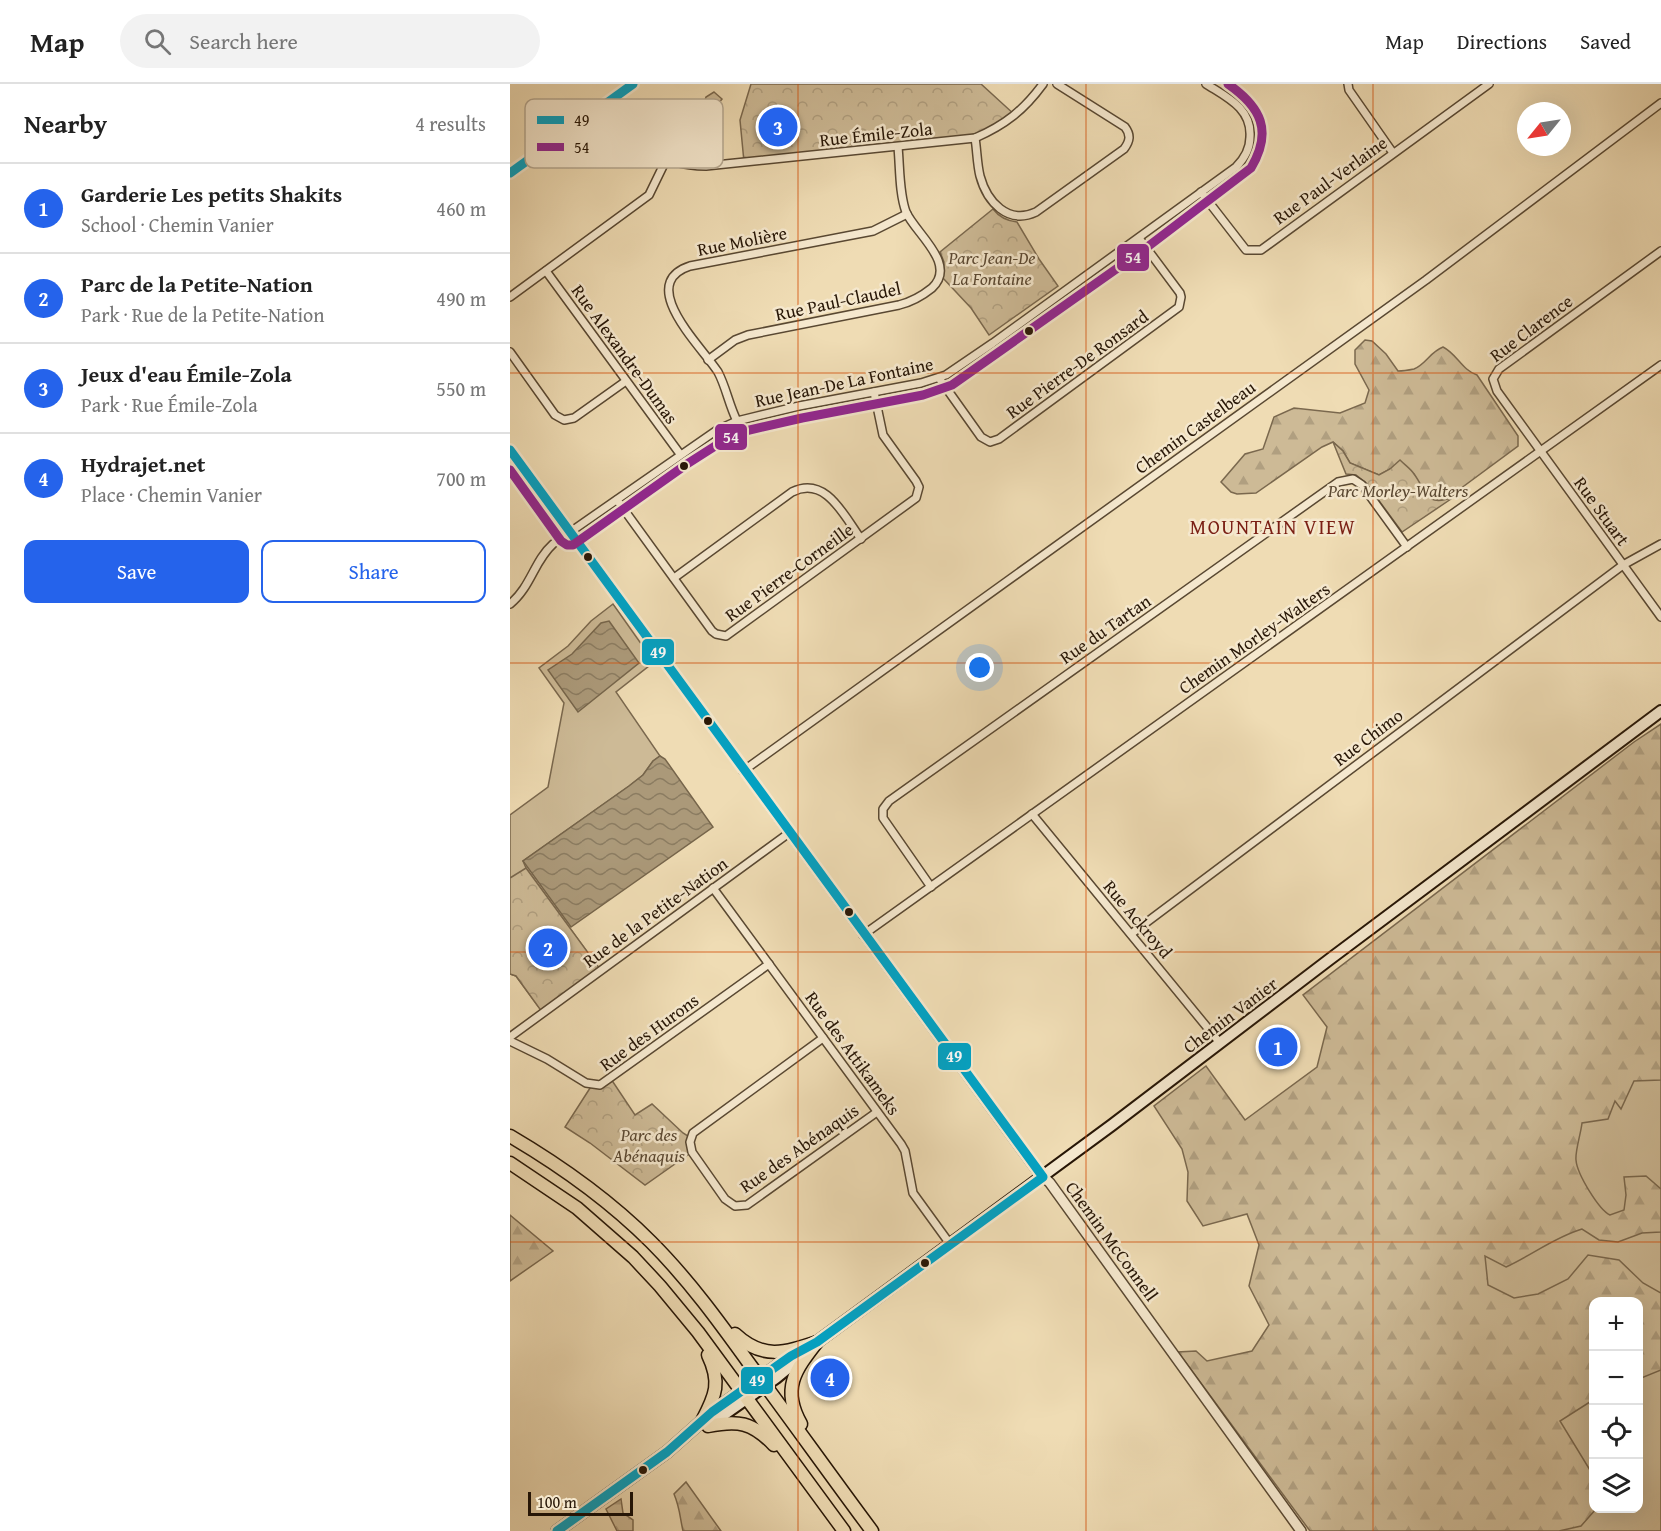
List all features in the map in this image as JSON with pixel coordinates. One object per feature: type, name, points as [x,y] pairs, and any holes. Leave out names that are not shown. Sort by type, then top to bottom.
[{"type":"highway","points":[[510,1137],[557,1165],[616,1209],[668,1260],[713,1313],[872,1531]]},
{"type":"highway","points":[[510,1163],[555,1192],[607,1233],[660,1286],[698,1332],[844,1531]]},
{"type":"highway","points":[[713,1313],[744,1343],[756,1349],[774,1353],[817,1342]]},
{"type":"highway","points":[[698,1332],[715,1369],[717,1380],[705,1423],[733,1423],[757,1430],[812,1487]]},
{"type":"highway","points":[[817,1342],[795,1373],[791,1400],[795,1414],[832,1477]]},
{"type":"main road","name":"Chemin Vanier","points":[[557,1531],[1043,1177],[1661,711]]},
{"type":"street","points":[[612,99],[633,84]]},
{"type":"street","name":"Rue Émile-Zola","points":[[723,163],[975,138],[1015,116],[1043,84]]},
{"type":"street","points":[[975,138],[980,176],[991,198],[1002,211],[1014,217],[1036,212],[1124,149],[1130,136],[1125,127],[1057,84]]},
{"type":"street","name":"Rue Jean-De La Fontaine","points":[[510,604],[524,591],[545,552],[553,544],[717,430],[736,421],[939,378],[963,365],[1202,192],[1242,160],[1250,139],[1250,125],[1244,112],[1206,84]]},
{"type":"street","points":[[1348,84],[1349,90],[1392,153]]},
{"type":"street","name":"Rue Paul-Verlaine","points":[[1202,192],[1242,246],[1246,250],[1256,251],[1489,84]]},
{"type":"street","name":"Chemin Castelbeau","points":[[743,771],[1426,280],[1661,103]]},
{"type":"street","name":"Rue Paul-Claudel","points":[[708,360],[741,337],[915,300],[939,279],[939,262],[907,214],[903,200],[898,147]]},
{"type":"street","points":[[510,173],[525,162]]},
{"type":"street","points":[[510,297],[649,195],[662,168]]},
{"type":"street","name":"Rue Molière","points":[[736,421],[718,373],[670,304],[668,297],[670,284],[680,270],[690,266],[873,231],[907,214]]},
{"type":"street","name":"Rue Pierre-De Ronsard","points":[[939,378],[981,437],[990,441],[999,439],[1179,306],[1181,297],[1179,293],[1139,238]]},
{"type":"street","name":"Rue Clarence","points":[[1541,451],[1494,387],[1494,375],[1661,251]]},
{"type":"street","name":"Rue Alexandre-Dumas","points":[[546,271],[680,454]]},
{"type":"street","points":[[510,352],[555,415],[564,420],[574,418],[626,381]]},
{"type":"street","name":"Chemin Morley-Walters","points":[[863,935],[1661,365]]},
{"type":"street","name":"Rue Pierre-Corneille","points":[[616,500],[712,631],[726,636],[913,502],[918,493],[916,481],[883,435],[874,392]]},
{"type":"street","name":"Chemin McConnell","points":[[510,450],[863,935],[1056,1192],[1301,1531]]},
{"type":"street","name":"Rue Stuart","points":[[1541,451],[1661,617]]},
{"type":"street","name":"Rue du Tartan","points":[[931,887],[886,824],[882,813],[889,801],[1343,480],[1353,479],[1362,485],[1407,547]]},
{"type":"street","points":[[674,578],[792,492],[805,487],[822,490],[831,498],[861,539]]},
{"type":"street","name":"Rue Chimo","points":[[1131,934],[1623,565],[1661,544]]},
{"type":"street","name":"Rue Ackroyd","points":[[1032,814],[1220,1043]]},
{"type":"street","name":"Rue de la Petite-Nation","points":[[510,1039],[789,833]]},
{"type":"street","name":"Rue des Attikameks","points":[[713,888],[905,1151],[913,1193],[950,1244]]},
{"type":"street","name":"Rue des Hurons","points":[[510,1039],[586,1083],[600,1085],[769,964]]},
{"type":"street","name":"Rue des Abénaquis","points":[[823,1038],[693,1133],[690,1142],[692,1152],[725,1199],[735,1206],[747,1205],[877,1112]]},
{"type":"green space","points":[[751,84],[981,84],[1015,115],[975,138],[744,162],[740,120]]},
{"type":"green space","points":[[714,92],[722,99],[705,99]]},
{"type":"green space","name":"Parc Jean-De La Fontaine","points":[[993,209],[1004,218],[1017,222],[1058,286],[989,335],[971,308],[942,277],[944,262],[940,252]]},
{"type":"green space","points":[[1365,340],[1372,341],[1386,354],[1398,371],[1418,367],[1443,347],[1448,350],[1467,370],[1477,375],[1518,436],[1518,446],[1452,496],[1442,500],[1427,496],[1414,474],[1390,469],[1379,475],[1350,463],[1343,451],[1333,442],[1322,447],[1256,493],[1231,492],[1221,482],[1245,454],[1263,449],[1274,417],[1294,408],[1340,413],[1365,403],[1369,390],[1355,364],[1355,350]]},
{"type":"green space","name":"Parc Morley-Walters","points":[[1333,442],[1343,451],[1350,463],[1379,475],[1400,460],[1413,472],[1424,492],[1432,499],[1444,500],[1454,497],[1402,532],[1366,483],[1356,475],[1346,474]]},
{"type":"green space","points":[[613,604],[654,662],[616,692],[660,756],[653,761],[643,775],[629,786],[523,861],[596,964],[538,1006],[516,976],[510,974],[510,815],[548,787],[564,703],[539,668],[568,646],[591,621]]},
{"type":"green space","points":[[1661,724],[1661,1080],[1634,1081],[1621,1109],[1615,1101],[1608,1119],[1582,1123],[1576,1156],[1577,1166],[1589,1191],[1610,1215],[1624,1210],[1626,1195],[1624,1177],[1646,1176],[1661,1189],[1661,1232],[1642,1233],[1618,1242],[1599,1240],[1582,1229],[1506,1267],[1485,1256],[1488,1285],[1514,1298],[1538,1294],[1568,1279],[1588,1255],[1619,1260],[1643,1283],[1661,1293],[1661,1370],[1643,1377],[1643,1297],[1589,1297],[1589,1403],[1560,1421],[1589,1468],[1589,1513],[1592,1513],[1581,1526],[1559,1531],[1310,1531],[1178,1352],[1196,1351],[1207,1361],[1252,1351],[1269,1325],[1249,1286],[1259,1245],[1247,1214],[1203,1226],[1187,1201],[1188,1172],[1182,1149],[1154,1106],[1206,1066],[1245,1120],[1317,1067],[1327,1027],[1303,995],[1634,742]]},
{"type":"green space","points":[[526,868],[600,969],[542,1012],[516,976],[510,974],[510,878]]},
{"type":"green space","points":[[1661,876],[1661,1531],[1463,1531],[1419,1228]]},
{"type":"green space","name":"Parc des Abénaquis","points":[[611,1079],[635,1115],[652,1104],[691,1138],[692,1152],[645,1185],[565,1127],[592,1085]]},
{"type":"green space","points":[[510,1215],[553,1251],[510,1281]]},
{"type":"green space","points":[[686,1482],[721,1531],[683,1531],[674,1494]]},
{"type":"green space","points":[[621,1499],[623,1513],[633,1520],[633,1531],[617,1531],[606,1509]]},
{"type":"water","points":[[609,621],[639,663],[578,712],[548,670],[572,654],[601,623]]},
{"type":"water","points":[[660,756],[665,759],[713,827],[571,927],[523,861],[629,786],[643,775],[653,761]]},
{"type":"transit line","name":"49","points":[[612,99],[633,84]]},
{"type":"transit line","name":"54","points":[[510,470],[561,541],[567,545],[573,545],[687,464],[741,432],[923,395],[952,385],[1146,248],[1251,168],[1258,155],[1261,142],[1260,121],[1249,102],[1228,84]]},
{"type":"transit line","name":"49","points":[[510,173],[525,162]]},
{"type":"transit line","name":"49","points":[[510,450],[1043,1177],[817,1342],[791,1356],[712,1412],[667,1452],[557,1531]]},
{"type":"place","name":"Jeux d'eau Émile-Zola","points":[[778,127]]},
{"type":"place","name":"Parc de la Petite-Nation","points":[[548,948]]},
{"type":"place","name":"Garderie Les petits Shakits","points":[[1278,1047]]},
{"type":"place","name":"Hydrajet.net","points":[[830,1378]]},
{"type":"district","name":"MOUNTAIN VIEW","points":[[1273,526]]}]
